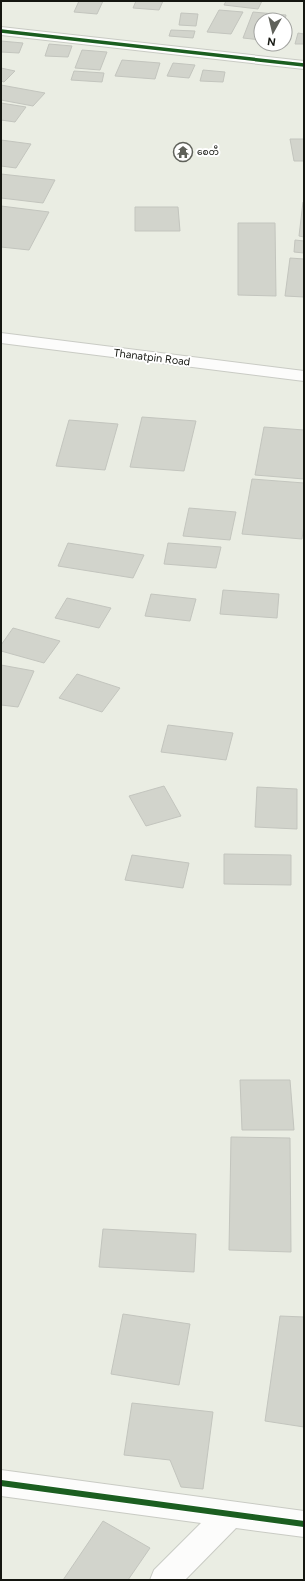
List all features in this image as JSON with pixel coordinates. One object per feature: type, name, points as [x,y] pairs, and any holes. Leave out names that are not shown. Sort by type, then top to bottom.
[{"type":"street","points":[[1,31],[304,65]]},
{"type":"street","name":"Thanatpin Road","points":[[1,338],[304,376]]},
{"type":"street","points":[[1,1483],[304,1524]]},
{"type":"street","points":[[165,1580],[230,1514]]},
{"type":"building","points":[[79,1],[103,1],[97,14],[74,12]]},
{"type":"building","points":[[136,1],[163,1],[159,10],[133,8]]},
{"type":"building","points":[[226,1],[262,1],[258,9],[224,5]]},
{"type":"building","points":[[219,10],[243,12],[231,34],[207,32]]},
{"type":"building","points":[[253,12],[253,39],[243,38]]},
{"type":"building","points":[[181,13],[198,14],[196,26],[179,25]]},
{"type":"building","points":[[171,30],[195,31],[193,38],[169,36]]},
{"type":"building","points":[[298,33],[304,34],[304,44],[295,44]]},
{"type":"building","points":[[1,41],[23,43],[19,53],[1,52]]},
{"type":"building","points":[[49,44],[72,46],[68,57],[45,56]]},
{"type":"building","points":[[82,50],[107,52],[100,70],[75,68]]},
{"type":"building","points":[[122,60],[160,63],[155,79],[115,76]]},
{"type":"building","points":[[173,63],[195,65],[189,78],[167,76]]},
{"type":"building","points":[[1,68],[15,71],[4,82],[1,81]]},
{"type":"building","points":[[203,70],[225,72],[223,82],[200,81]]},
{"type":"building","points":[[74,71],[104,73],[102,82],[71,80]]},
{"type":"building","points":[[1,85],[45,93],[33,106],[1,100]]},
{"type":"building","points":[[1,103],[26,107],[15,122],[1,120]]},
{"type":"building","points":[[290,139],[304,139],[304,161],[294,161]]},
{"type":"building","points":[[1,140],[31,144],[16,168],[1,166]]},
{"type":"building","points":[[1,174],[55,180],[43,203],[1,198]]},
{"type":"building","points":[[304,202],[304,237],[299,236]]},
{"type":"building","points":[[1,206],[49,212],[29,250],[1,247]]},
{"type":"building","points":[[135,207],[178,207],[180,231],[135,231]]},
{"type":"building","points":[[238,223],[275,223],[276,296],[238,295]]},
{"type":"building","points":[[295,240],[304,241],[304,253],[294,252]]},
{"type":"building","points":[[290,258],[304,259],[304,297],[285,296]]},
{"type":"building","points":[[142,417],[196,421],[184,471],[130,467]]},
{"type":"building","points":[[69,420],[118,424],[105,470],[56,466]]},
{"type":"building","points":[[264,427],[304,430],[304,479],[255,475]]},
{"type":"building","points":[[252,479],[304,483],[304,525],[302,539],[242,534]]},
{"type":"building","points":[[189,508],[236,512],[230,540],[183,536]]},
{"type":"building","points":[[68,543],[144,555],[133,578],[58,566]]},
{"type":"building","points":[[168,543],[221,547],[216,568],[164,564]]},
{"type":"building","points":[[223,590],[279,594],[277,618],[220,614]]},
{"type":"building","points":[[151,594],[196,599],[190,621],[145,616]]},
{"type":"building","points":[[67,598],[111,608],[99,628],[55,618]]},
{"type":"building","points":[[13,628],[60,641],[44,663],[1,651],[1,645]]},
{"type":"building","points":[[1,665],[34,671],[18,707],[1,705]]},
{"type":"building","points":[[77,674],[120,688],[102,712],[59,698]]},
{"type":"building","points":[[168,725],[233,733],[226,760],[161,752]]},
{"type":"building","points":[[164,786],[181,816],[146,826],[129,796]]},
{"type":"building","points":[[257,787],[297,789],[297,829],[255,827]]},
{"type":"building","points":[[224,854],[291,855],[291,885],[224,884]]},
{"type":"building","points":[[132,855],[189,863],[183,888],[125,880]]},
{"type":"building","points":[[240,1080],[290,1080],[294,1130],[242,1130]]},
{"type":"building","points":[[231,1137],[290,1138],[291,1252],[229,1250]]},
{"type":"building","points":[[103,1229],[196,1234],[194,1272],[99,1267]]},
{"type":"building","points":[[123,1314],[190,1324],[179,1385],[111,1374]]},
{"type":"building","points":[[280,1316],[304,1317],[304,1427],[265,1421]]},
{"type":"building","points":[[132,1403],[213,1412],[203,1489],[181,1487],[170,1460],[124,1455]]},
{"type":"building","points":[[103,1521],[150,1548],[128,1580],[63,1580]]},
{"type":"cycle path","points":[[1,31],[304,65]]},
{"type":"cycle path","points":[[1,1483],[304,1524]]},
{"type":"place","name":"စေတီ","points":[[183,152]]}]
